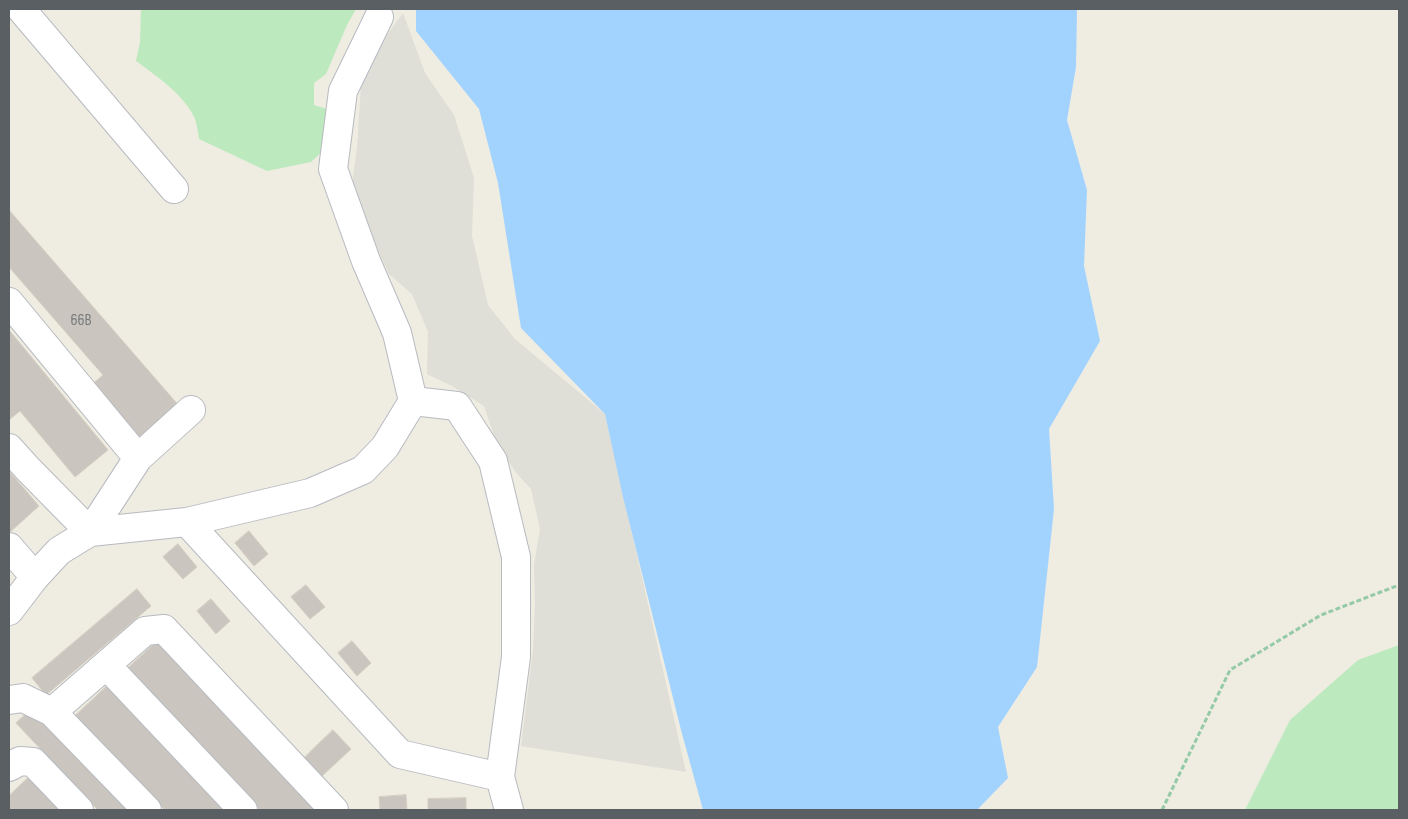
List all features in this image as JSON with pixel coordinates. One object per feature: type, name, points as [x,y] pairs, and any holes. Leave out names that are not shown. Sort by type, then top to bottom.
[{"type":"lane","points":[[21,9],[174,189]]},
{"type":"lane","points":[[90,532],[187,522],[310,493],[363,470],[385,447],[413,401],[397,333],[366,260],[333,169],[343,91],[379,17]]},
{"type":"lane","points":[[9,302],[138,458]]},
{"type":"lane","points":[[413,401],[458,406],[492,461],[516,557],[516,657],[500,777],[509,810]]},
{"type":"lane","points":[[9,611],[35,576],[59,551],[90,532],[138,458],[192,410]]},
{"type":"lane","points":[[9,448],[90,532]]},
{"type":"lane","points":[[187,522],[400,754],[500,777]]},
{"type":"lane","points":[[9,547],[35,576]]},
{"type":"lane","points":[[52,712],[145,632],[164,629],[334,810]]},
{"type":"lane","points":[[107,666],[243,810]]},
{"type":"lane","points":[[9,700],[23,698],[52,712],[147,810]]},
{"type":"lane","points":[[9,767],[20,762],[33,762],[78,810]]},
{"type":"path","points":[[1162,810],[1230,670],[1321,615],[1399,584]]},
{"type":"shaded area","points":[[403,13],[425,73],[454,115],[474,178],[472,236],[488,305],[515,339],[605,414],[686,772],[521,746],[533,651],[534,565],[540,529],[531,489],[517,474],[497,444],[484,406],[452,386],[427,374],[428,332],[412,294],[389,274],[351,191],[357,148],[362,69]]},
{"type":"green space","points":[[141,9],[356,9],[326,74],[314,83],[314,105],[330,110],[328,146],[311,162],[267,171],[199,139],[195,119],[184,102],[161,80],[136,61],[140,42]]},
{"type":"green space","points":[[1399,645],[1399,810],[1245,810],[1290,720],[1358,660]]},
{"type":"water","points":[[416,9],[1077,9],[1076,67],[1067,120],[1087,190],[1084,266],[1100,341],[1049,429],[1054,509],[1037,667],[998,727],[1008,778],[977,810],[703,810],[681,730],[623,497],[605,414],[521,328],[498,183],[479,109],[416,31]]},
{"type":"building","points":[[9,210],[180,407],[139,442],[90,386],[103,375],[9,267]]},
{"type":"building","points":[[9,330],[108,450],[75,477],[20,411],[9,420]]},
{"type":"building","points":[[9,471],[39,506],[9,533]]},
{"type":"building","points":[[249,531],[268,554],[254,566],[235,543]]},
{"type":"building","points":[[178,544],[197,567],[183,579],[163,557]]},
{"type":"building","points":[[306,585],[325,607],[310,619],[291,597]]},
{"type":"building","points":[[137,589],[151,606],[46,695],[32,678]]},
{"type":"building","points":[[211,599],[230,621],[216,634],[197,611]]},
{"type":"building","points":[[157,641],[318,810],[260,810],[126,670]]},
{"type":"building","points":[[352,641],[371,663],[357,676],[338,653]]},
{"type":"building","points":[[107,686],[224,810],[165,810],[75,716]]},
{"type":"building","points":[[34,707],[132,810],[98,810],[16,723]]},
{"type":"building","points":[[333,730],[351,749],[320,778],[303,759]]},
{"type":"building","points":[[30,776],[63,810],[9,810],[9,796]]},
{"type":"building","points":[[406,795],[407,810],[380,810],[379,797]]},
{"type":"building","points":[[466,798],[466,810],[428,810],[428,799]]}]
